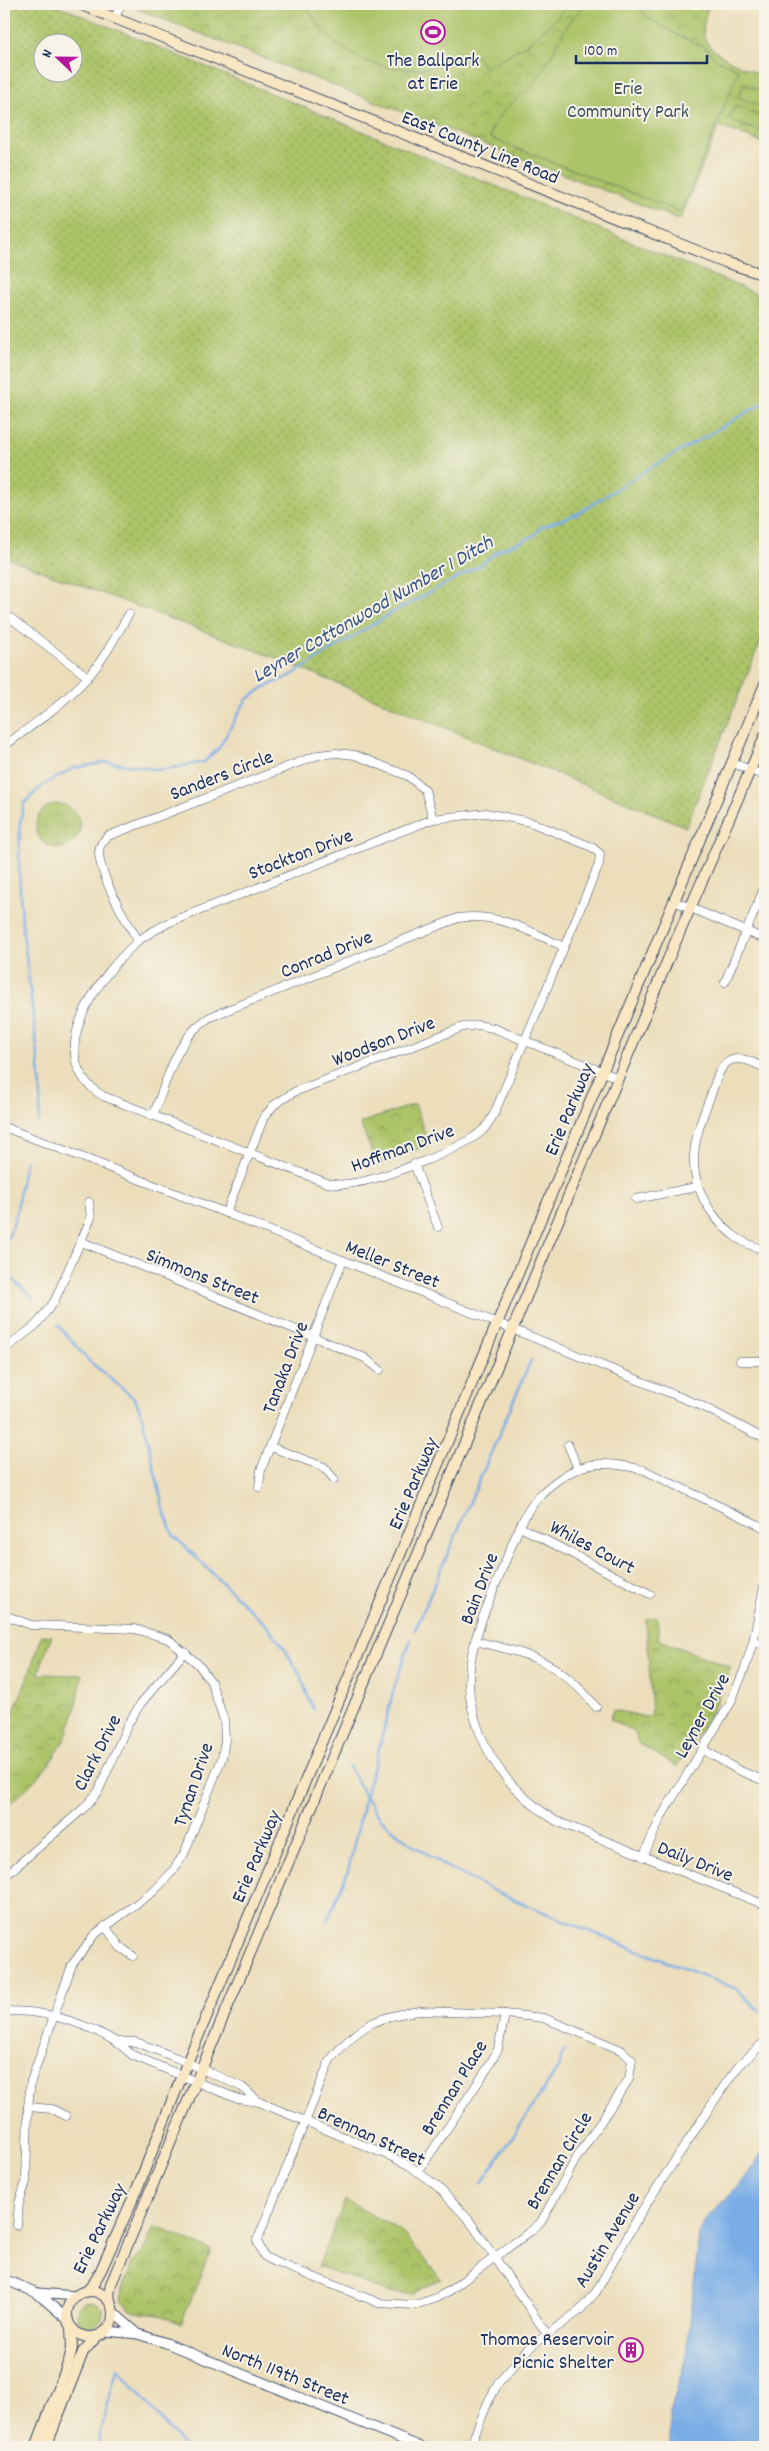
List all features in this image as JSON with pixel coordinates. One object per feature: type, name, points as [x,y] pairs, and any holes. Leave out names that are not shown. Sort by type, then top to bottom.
[{"type":"main road","name":"East County Line Road","points":[[79,4],[764,275]]},
{"type":"main road","name":"Erie Parkway","points":[[86,2292],[94,2283],[105,2262],[765,684]]},
{"type":"main road","name":"Erie Parkway","points":[[113,2309],[110,2295],[111,2284],[618,1078],[765,736]]},
{"type":"main road","points":[[36,2447],[69,2361],[72,2348],[68,2308],[76,2296],[86,2292],[101,2295],[113,2309],[102,2333],[83,2352],[46,2447]]},
{"type":"main road","points":[[69,2323],[83,2335],[102,2333]]},
{"type":"street","points":[[115,18],[121,4]]},
{"type":"street","points":[[4,746],[65,700],[88,677],[111,645],[129,614]]},
{"type":"street","points":[[5,617],[88,677]]},
{"type":"street","name":"Sanders Circle","points":[[138,940],[120,912],[100,859],[100,845],[108,836],[318,755],[336,753],[367,759],[408,776],[425,790],[434,819]]},
{"type":"street","points":[[732,763],[765,776]]},
{"type":"street","name":"Stockton Drive","points":[[74,1048],[79,1024],[99,984],[138,940],[170,922],[434,819],[486,813],[498,815],[545,828],[592,847],[600,854]]},
{"type":"street","name":"Hoffman Drive","points":[[74,1048],[75,1064],[81,1077],[95,1090],[153,1116],[327,1183],[345,1184],[364,1181],[414,1164],[467,1141],[483,1130],[494,1114],[599,864],[600,854]]},
{"type":"street","points":[[725,982],[765,886]]},
{"type":"street","points":[[674,901],[765,938]]},
{"type":"street","name":"Conrad Drive","points":[[153,1116],[181,1046],[192,1031],[210,1017],[458,918],[475,916],[493,917],[564,947]]},
{"type":"street","name":"Woodson Drive","points":[[226,1213],[264,1117],[274,1105],[294,1092],[463,1027],[478,1025],[493,1028],[618,1078]]},
{"type":"street","points":[[765,1068],[744,1059],[732,1060],[722,1068],[697,1129],[694,1156],[696,1187],[720,1223],[734,1238],[765,1250]]},
{"type":"street","name":"Meller Street","points":[[4,1127],[226,1213],[702,1406],[765,1439]]},
{"type":"street","points":[[414,1164],[438,1227]]},
{"type":"street","points":[[636,1199],[696,1187]]},
{"type":"street","points":[[4,1350],[36,1325],[54,1302],[91,1218],[89,1202]]},
{"type":"street","name":"Simmons Street","points":[[82,1242],[364,1358],[380,1370]]},
{"type":"street","name":"Tanaka Drive","points":[[259,1487],[261,1470],[342,1260]]},
{"type":"street","points":[[740,1361],[765,1361]]},
{"type":"street","points":[[568,1445],[578,1469]]},
{"type":"street","points":[[271,1446],[324,1467],[334,1479]]},
{"type":"street","name":"Bain Drive","points":[[643,1857],[556,1821],[533,1806],[510,1786],[490,1756],[472,1708],[470,1671],[481,1620],[520,1527],[539,1496],[578,1469],[601,1464],[624,1465],[644,1470],[765,1528]]},
{"type":"street","name":"Whiles Court","points":[[520,1527],[650,1594]]},
{"type":"street","name":"Leyner Drive","points":[[643,1857],[661,1817],[704,1750],[730,1704],[745,1668],[753,1642],[765,1581]]},
{"type":"street","name":"Tynan Drive","points":[[4,1615],[41,1626],[135,1629],[154,1633],[168,1640],[198,1664],[211,1682],[220,1701],[224,1726],[222,1758],[180,1860],[154,1891],[105,1926],[81,1949],[72,1964],[31,2082],[28,2107],[26,2182],[19,2203],[17,2225]]},
{"type":"street","points":[[475,1641],[540,1659],[566,1675],[596,1707]]},
{"type":"street","points":[[753,1642],[765,1645]]},
{"type":"street","name":"Clark Drive","points":[[4,1877],[84,1808],[98,1792],[128,1724],[141,1703],[185,1652]]},
{"type":"street","points":[[704,1750],[738,1770],[765,1781]]},
{"type":"street","name":"Daily Drive","points":[[643,1857],[765,1905]]},
{"type":"street","points":[[105,1926],[120,1947],[133,1956]]},
{"type":"street","name":"Brennan Street","points":[[4,2012],[31,2011],[53,2015],[119,2042],[136,2042],[242,2087],[259,2102]]},
{"type":"street","name":"Brennan Circle","points":[[420,2011],[505,2014],[544,2018],[621,2050],[632,2060],[629,2079],[576,2159],[541,2222],[436,2298],[414,2305],[379,2303],[264,2256],[258,2248],[258,2234],[330,2060],[349,2036],[377,2020],[398,2013],[420,2011]]},
{"type":"street","name":"Brennan Place","points":[[418,2172],[490,2066],[498,2049],[505,2014]]},
{"type":"street","name":"Austin Avenue","points":[[470,2447],[488,2402],[499,2382],[529,2348],[579,2311],[596,2292],[660,2182],[726,2082],[739,2066],[765,2041]]},
{"type":"street","name":"Brennan Street","points":[[119,2042],[132,2055],[238,2099],[259,2102],[304,2120],[392,2157],[418,2172],[448,2196],[494,2257],[547,2334]]},
{"type":"street","points":[[28,2107],[52,2109],[66,2116]]},
{"type":"street","points":[[4,2279],[37,2293],[76,2296]]},
{"type":"street","points":[[37,2293],[69,2323]]},
{"type":"street","name":"North 119th Street","points":[[113,2309],[138,2334]]},
{"type":"street","name":"North 119th Street","points":[[102,2333],[138,2334],[421,2447]]},
{"type":"green space","points":[[4,4],[54,4],[765,297],[765,630],[686,827],[273,657],[4,557]]},
{"type":"green space","name":"Erie Community Park","points":[[137,4],[709,4],[704,22],[704,35],[709,45],[732,62],[765,76],[765,144],[719,126],[680,220],[137,9]]},
{"type":"green space","name":"The Ballpark at Erie","points":[[305,4],[567,4],[557,18],[526,45],[484,68],[476,54],[451,63],[426,68],[402,69],[379,65],[358,57],[338,44],[320,27]]},
{"type":"green space","points":[[587,4],[637,4],[647,17],[677,35],[703,46],[718,60],[739,70],[681,212],[490,138],[497,120],[536,80],[571,20]]},
{"type":"green space","points":[[744,84],[765,92],[765,108],[738,97]]},
{"type":"green space","points":[[735,106],[764,118],[759,131],[729,120]]},
{"type":"green space","points":[[62,804],[74,810],[79,817],[79,835],[74,842],[67,847],[54,848],[46,845],[39,838],[36,822],[39,814],[46,807]]},
{"type":"green space","points":[[415,1104],[429,1145],[377,1165],[360,1123]]},
{"type":"green space","points":[[657,1616],[659,1640],[731,1667],[712,1712],[677,1767],[638,1743],[635,1733],[610,1719],[614,1710],[646,1717],[652,1714],[646,1620]]},
{"type":"green space","points":[[42,1635],[52,1636],[38,1674],[82,1675],[78,1698],[73,1718],[58,1751],[36,1779],[4,1809],[4,1734],[28,1677]]},
{"type":"green space","points":[[345,2200],[401,2231],[441,2279],[412,2294],[390,2293],[318,2266]]},
{"type":"green space","points":[[154,2226],[211,2250],[181,2324],[161,2316],[133,2311],[121,2300],[122,2289],[132,2263],[144,2251]]},
{"type":"green space","points":[[90,2301],[99,2305],[103,2314],[99,2323],[90,2327],[81,2323],[77,2314],[81,2305]]},
{"type":"water","points":[[765,2149],[765,2447],[671,2447],[670,2413],[687,2353],[699,2235],[706,2219],[743,2181]]},
{"type":"waterway","name":"Leyner Cottonwood Number 1 Ditch","points":[[39,1122],[41,1089],[22,923],[19,872],[20,824],[24,803],[43,785],[74,768],[108,762],[161,770],[204,762],[219,748],[246,700],[263,688],[292,675],[390,614],[481,565],[499,550],[534,536],[541,527],[577,514],[640,474],[765,402]]},
{"type":"waterway","name":"Leyner Cottonwood Number 1 Ditch","points":[[4,1244],[16,1213],[26,1160]]},
{"type":"waterway","points":[[4,1272],[34,1299]]},
{"type":"waterway","points":[[58,1325],[88,1360],[135,1399],[142,1416],[164,1511],[173,1535],[266,1625],[283,1646],[300,1675],[313,1709]]},
{"type":"waterway","points":[[415,1630],[531,1360]]},
{"type":"waterway","points":[[411,1639],[394,1688],[365,1796],[379,1818],[410,1843],[452,1870],[498,1893],[606,1938],[737,1989],[760,2012]]},
{"type":"waterway","points":[[327,1922],[348,1871],[365,1796],[349,1766]]},
{"type":"waterway","points":[[482,2183],[558,2068],[564,2050]]},
{"type":"waterway","points":[[117,2368],[184,2447]]},
{"type":"waterway","points":[[97,2447],[117,2369]]},
{"type":"place","name":"The Ballpark at Erie","points":[[433,32]]},
{"type":"place","name":"Thomas Reservoir Picnic Shelter","points":[[631,2350]]}]
